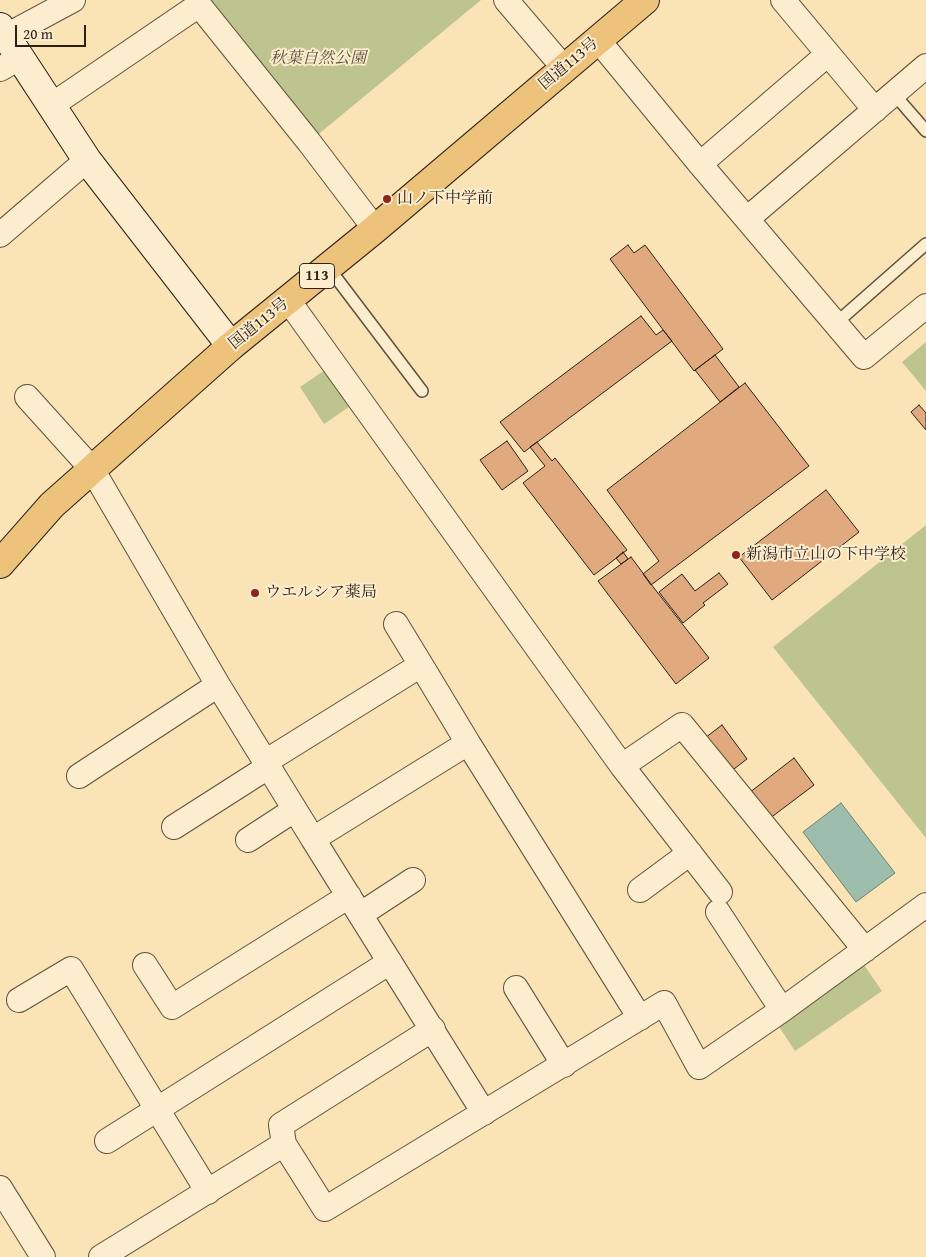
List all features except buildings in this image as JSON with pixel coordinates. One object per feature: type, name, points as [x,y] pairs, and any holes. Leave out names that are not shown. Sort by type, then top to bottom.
[{"type":"highway","name":"国道113号","points":[[0,564],[52,505],[231,346],[374,230],[645,0]]},
{"type":"street","points":[[73,0],[6,47],[52,105],[87,160],[231,346]]},
{"type":"street","points":[[506,0],[564,68]]},
{"type":"street","points":[[783,0],[875,110]]},
{"type":"street","points":[[52,105],[199,5],[309,142],[374,230]]},
{"type":"street","points":[[598,40],[834,324],[864,357],[926,306]]},
{"type":"street","points":[[700,164],[828,54]]},
{"type":"street","points":[[747,220],[926,66]]},
{"type":"street","points":[[0,235],[87,160]]},
{"type":"street","points":[[288,300],[622,766],[690,853],[782,1010]]},
{"type":"street","points":[[28,397],[92,469],[266,764],[484,1113]]},
{"type":"street","points":[[396,624],[640,1018]]},
{"type":"street","points":[[174,827],[266,764],[421,665]]},
{"type":"street","points":[[79,776],[218,685]]},
{"type":"street","points":[[622,766],[682,725],[865,950]]},
{"type":"street","points":[[313,839],[468,743]]},
{"type":"street","points":[[248,840],[294,810]]},
{"type":"street","points":[[640,890],[690,853]]},
{"type":"street","points":[[145,965],[172,1006],[355,905],[412,880]]},
{"type":"street","points":[[432,1029],[280,1125],[284,1144],[325,1209],[664,1003],[699,1067],[782,1010],[926,905]]},
{"type":"street","points":[[107,1142],[390,962]]},
{"type":"street","points":[[19,1000],[70,969],[208,1192]]},
{"type":"street","points":[[516,988],[564,1065]]},
{"type":"street","points":[[101,1257],[284,1144]]},
{"type":"street","points":[[0,1188],[43,1257]]},
{"type":"lane","points":[[894,94],[926,130]]},
{"type":"lane","points":[[834,324],[926,244]]},
{"type":"lane","points":[[328,267],[422,391]]},
{"type":"green space","name":"秋葉自然公園","points":[[197,0],[481,0],[309,142]]},
{"type":"green space","points":[[926,342],[926,391],[902,362]]},
{"type":"green space","points":[[334,364],[359,400],[324,424],[300,387]]},
{"type":"green space","points":[[926,525],[926,838],[773,647]]},
{"type":"green space","points":[[864,965],[882,991],[795,1051],[778,1025]]},
{"type":"shaded area","points":[[841,803],[895,873],[856,902],[803,832]]},
{"type":"place","name":"山ノ下中学前","points":[[387,199]]},
{"type":"place","name":"新潟市立山の下中学校","points":[[736,555]]},
{"type":"place","name":"ウエルシア薬局","points":[[255,593]]}]
